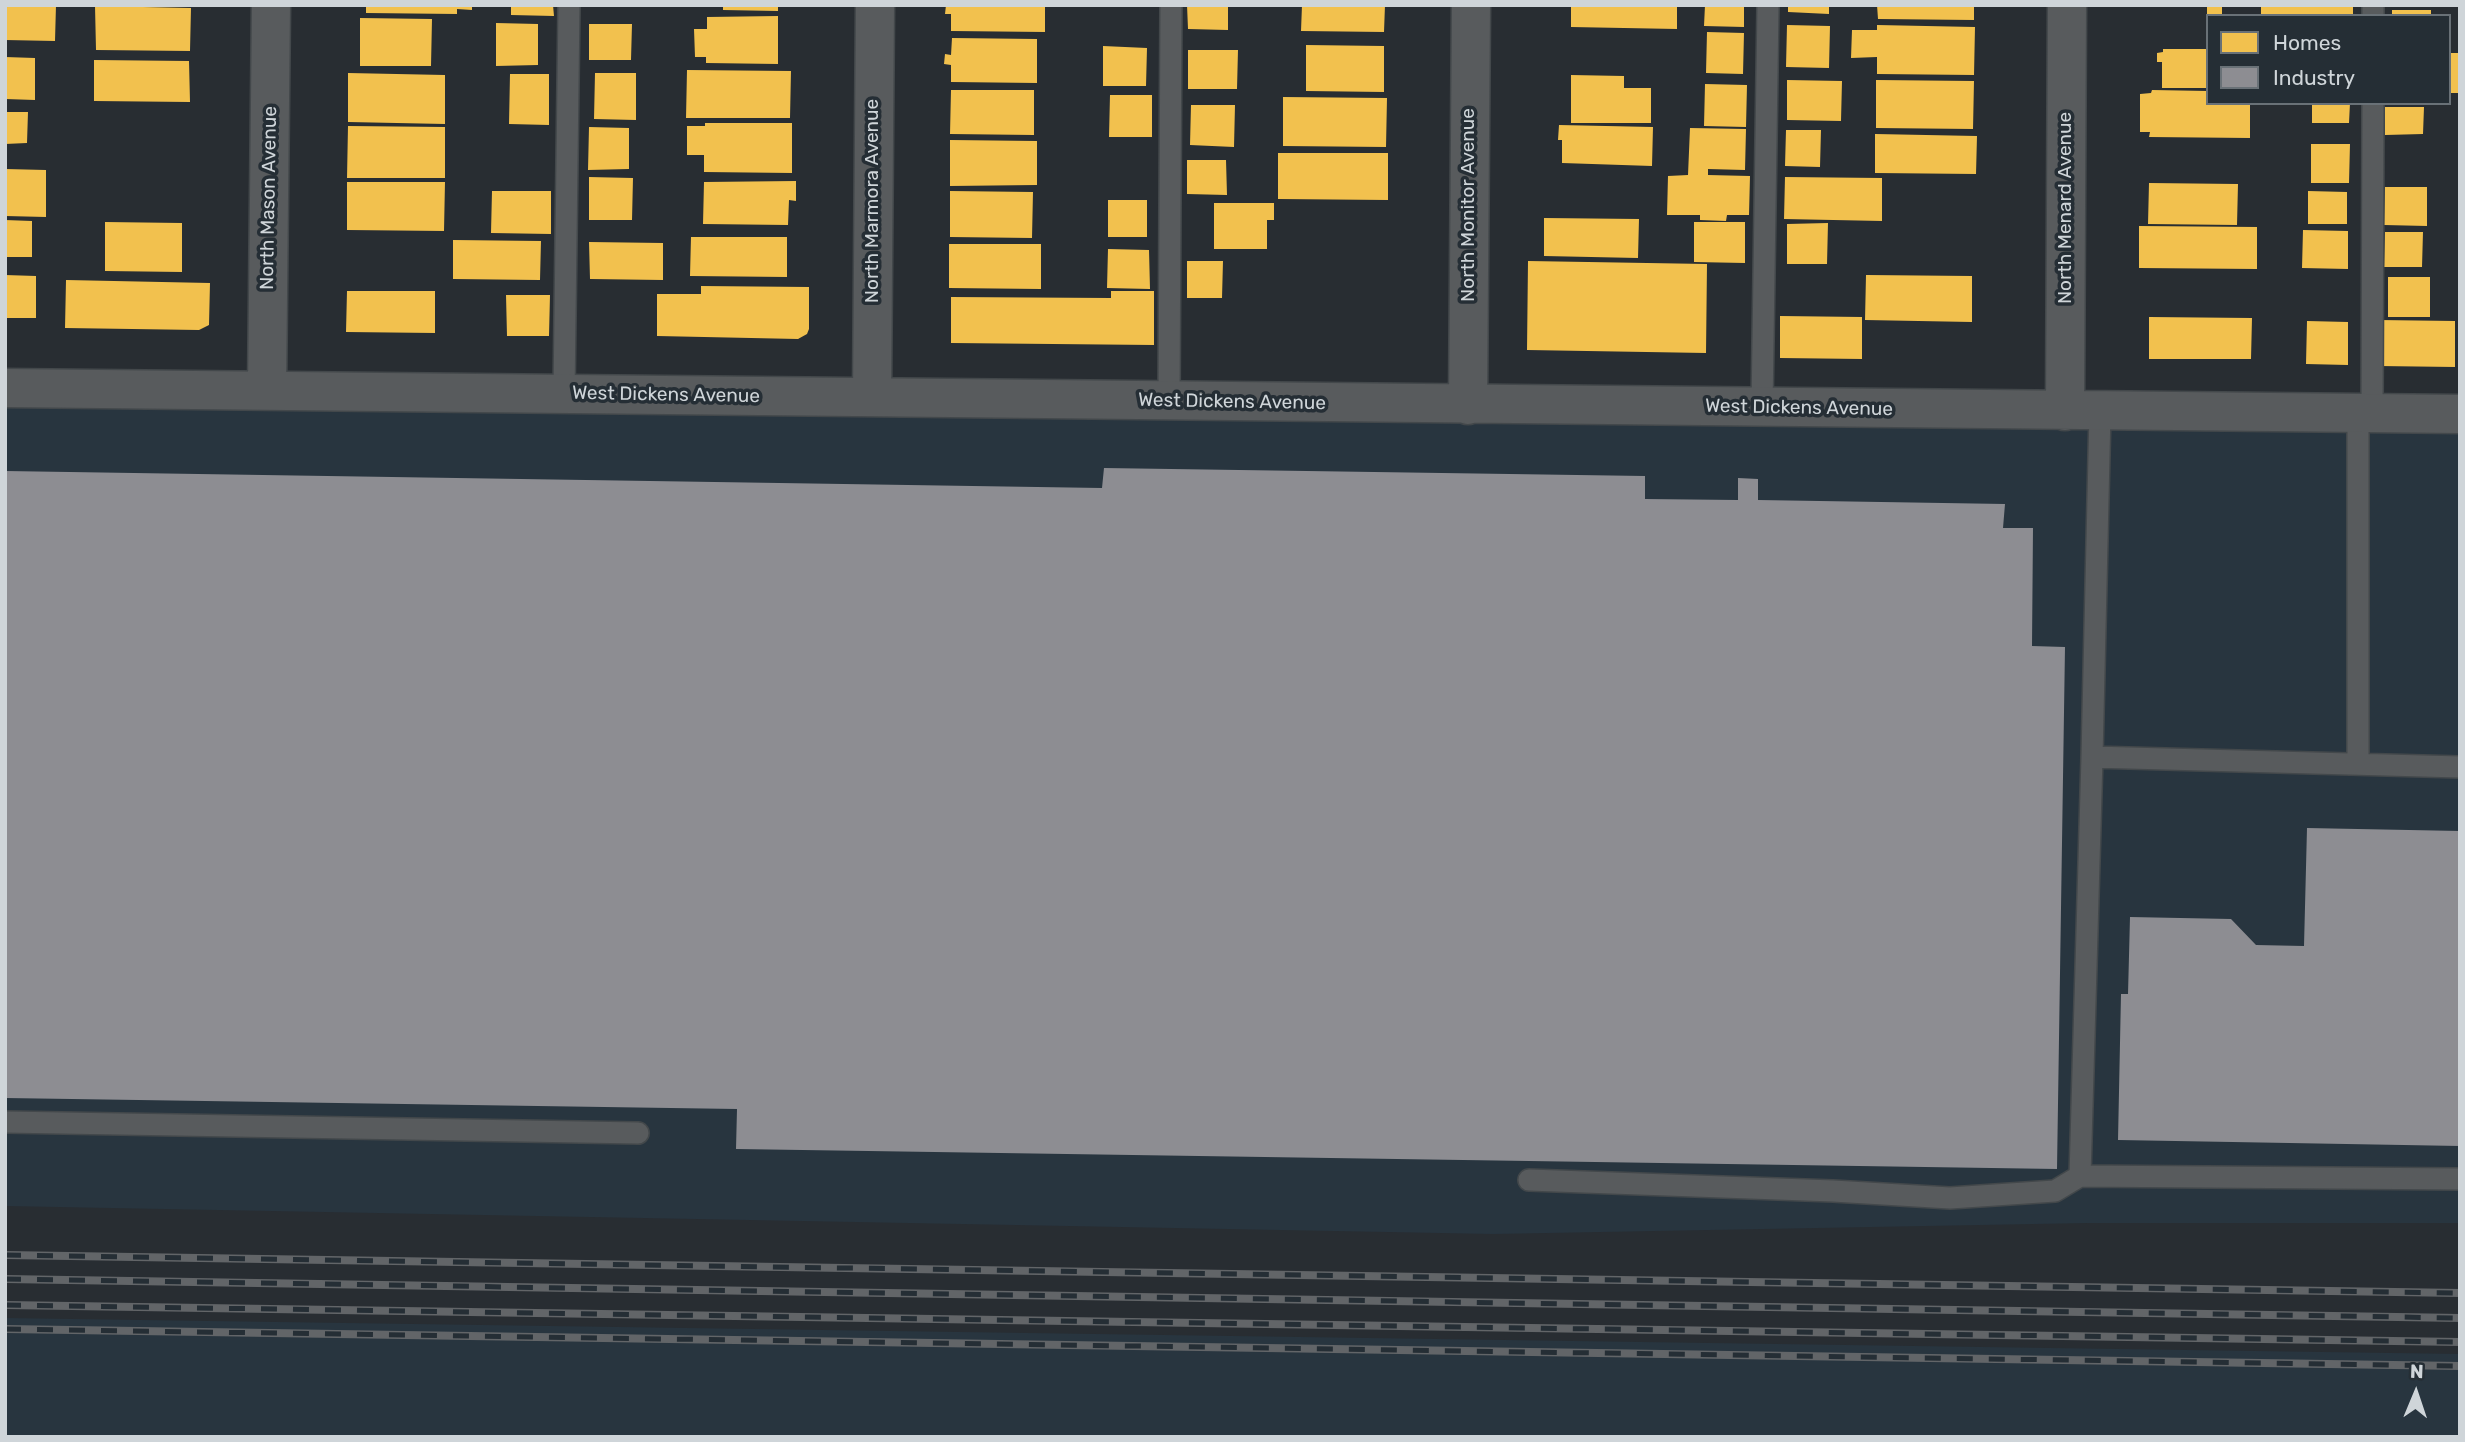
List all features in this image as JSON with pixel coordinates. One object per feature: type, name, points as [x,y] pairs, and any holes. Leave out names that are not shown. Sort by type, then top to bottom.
[{"type":"street","name":"North Mason Avenue","points":[[267,391],[271,5]]},
{"type":"street","name":"North Marmora Avenue","points":[[872,397],[875,5]]},
{"type":"street","name":"North Monitor Avenue","points":[[1468,405],[1471,5]]},
{"type":"street","name":"North Menard Avenue","points":[[2067,5],[2082,412]]},
{"type":"street","name":"West Dickens Avenue","points":[[5,388],[2460,414]]},
{"type":"lane","points":[[564,394],[569,5]]},
{"type":"lane","points":[[1169,401],[1171,5]]},
{"type":"lane","points":[[1762,408],[1768,5]]},
{"type":"lane","points":[[2358,764],[2373,105]]},
{"type":"lane","points":[[2080,1176],[2092,757],[2082,412]]},
{"type":"lane","points":[[2092,757],[2460,767]]},
{"type":"lane","points":[[5,1122],[638,1133]]},
{"type":"lane","points":[[1529,1180],[1950,1198],[2055,1191],[2080,1176],[2460,1178]]},
{"type":"shaded area","points":[[5,407],[2460,424],[2460,1223],[2088,1223],[1493,1234],[5,1206]]},
{"type":"shaded area","points":[[5,1318],[2460,1354],[2460,1437],[5,1437]]},
{"type":"building: Homes","points":[[5,5],[56,5],[55,41],[5,40]]},
{"type":"building: Homes","points":[[366,5],[472,5],[472,10],[457,9],[457,14],[366,13]]},
{"type":"building: Homes","points":[[511,5],[553,5],[554,16],[511,15]]},
{"type":"building: Homes","points":[[723,5],[778,5],[778,11],[723,10]]},
{"type":"building: Homes","points":[[946,5],[1045,5],[1045,32],[951,31],[951,14],[945,14]]},
{"type":"building: Homes","points":[[1187,5],[1228,5],[1228,30],[1188,29]]},
{"type":"building: Homes","points":[[1302,5],[1385,5],[1384,32],[1301,31]]},
{"type":"building: Homes","points":[[1571,5],[1677,5],[1677,29],[1571,27]]},
{"type":"building: Homes","points":[[1705,5],[1744,5],[1744,27],[1704,26]]},
{"type":"building: Homes","points":[[1788,5],[1829,5],[1829,14],[1788,12]]},
{"type":"building: Homes","points":[[1877,5],[1974,5],[1974,20],[1878,19]]},
{"type":"building: Homes","points":[[2261,5],[2353,5],[2353,14],[2261,14]]},
{"type":"building: Homes","points":[[95,6],[191,8],[190,51],[96,50]]},
{"type":"building: Homes","points":[[2207,6],[2222,6],[2222,14],[2207,14]]},
{"type":"building: Homes","points":[[2392,10],[2431,10],[2431,14],[2392,14]]},
{"type":"building: Homes","points":[[778,16],[778,64],[706,63],[706,57],[695,57],[694,29],[707,29],[707,17]]},
{"type":"building: Homes","points":[[360,18],[432,19],[431,66],[360,66]]},
{"type":"building: Homes","points":[[496,23],[538,24],[538,65],[496,66]]},
{"type":"building: Homes","points":[[589,24],[632,24],[631,60],[589,60]]},
{"type":"building: Homes","points":[[1787,25],[1830,26],[1829,68],[1786,67]]},
{"type":"building: Homes","points":[[1877,25],[1975,27],[1974,75],[1877,74],[1877,57],[1851,58],[1852,30],[1877,30]]},
{"type":"building: Homes","points":[[1707,32],[1744,33],[1743,74],[1706,73]]},
{"type":"building: Homes","points":[[952,38],[1037,39],[1037,83],[951,82],[951,65],[944,64],[945,54],[951,55]]},
{"type":"building: Homes","points":[[1306,45],[1384,46],[1384,92],[1306,91]]},
{"type":"building: Homes","points":[[1103,46],[1147,48],[1146,86],[1103,86]]},
{"type":"building: Homes","points":[[2163,49],[2206,49],[2206,88],[2162,88],[2162,62],[2157,62],[2157,53],[2163,52]]},
{"type":"building: Homes","points":[[1188,50],[1238,50],[1237,89],[1188,89]]},
{"type":"building: Homes","points":[[2451,53],[2460,53],[2460,93],[2451,93]]},
{"type":"building: Homes","points":[[5,57],[35,58],[35,100],[5,99]]},
{"type":"building: Homes","points":[[94,60],[189,61],[190,102],[94,101]]},
{"type":"building: Homes","points":[[687,70],[791,71],[790,118],[686,118]]},
{"type":"building: Homes","points":[[348,73],[445,75],[445,124],[348,122]]},
{"type":"building: Homes","points":[[595,73],[636,73],[636,120],[594,119]]},
{"type":"building: Homes","points":[[510,74],[549,74],[549,125],[509,124]]},
{"type":"building: Homes","points":[[1571,75],[1624,76],[1624,88],[1651,88],[1651,123],[1571,123]]},
{"type":"building: Homes","points":[[1787,80],[1842,81],[1841,121],[1787,120]]},
{"type":"building: Homes","points":[[1876,80],[1974,81],[1973,129],[1876,128]]},
{"type":"building: Homes","points":[[1705,84],[1747,85],[1746,127],[1704,126]]},
{"type":"building: Homes","points":[[951,90],[1034,90],[1034,135],[950,134]]},
{"type":"building: Homes","points":[[2152,90],[2206,91],[2206,105],[2250,105],[2250,138],[2149,137],[2150,132],[2140,132],[2140,94],[2151,93]]},
{"type":"building: Homes","points":[[1110,95],[1152,95],[1152,137],[1109,137]]},
{"type":"building: Homes","points":[[1283,97],[1387,98],[1386,147],[1283,146]]},
{"type":"building: Homes","points":[[1191,105],[1235,105],[1234,147],[1190,145]]},
{"type":"building: Homes","points":[[2312,105],[2350,105],[2349,123],[2312,123]]},
{"type":"building: Homes","points":[[2385,107],[2424,107],[2423,134],[2385,135]]},
{"type":"building: Homes","points":[[5,112],[28,112],[27,143],[5,144]]},
{"type":"building: Homes","points":[[705,123],[792,123],[792,173],[704,172],[704,155],[687,155],[687,126],[705,126]]},
{"type":"building: Homes","points":[[1559,125],[1653,127],[1652,166],[1562,163],[1562,140],[1558,140]]},
{"type":"building: Homes","points":[[348,126],[445,127],[445,178],[347,178]]},
{"type":"building: Homes","points":[[589,127],[629,128],[629,169],[588,170]]},
{"type":"building: Homes","points":[[1690,128],[1746,129],[1745,170],[1708,169],[1708,175],[1750,176],[1749,215],[1727,215],[1726,221],[1700,220],[1700,215],[1667,215],[1668,176],[1688,175]]},
{"type":"building: Homes","points":[[1786,130],[1821,130],[1820,167],[1785,166]]},
{"type":"building: Homes","points":[[1875,134],[1977,136],[1976,174],[1875,173]]},
{"type":"building: Homes","points":[[950,140],[1037,141],[1037,185],[950,186]]},
{"type":"building: Homes","points":[[2311,144],[2350,144],[2349,183],[2311,183]]},
{"type":"building: Homes","points":[[1278,153],[1388,153],[1388,200],[1278,199]]},
{"type":"building: Homes","points":[[1187,160],[1226,160],[1227,195],[1187,194]]},
{"type":"building: Homes","points":[[5,169],[46,170],[46,217],[5,216]]},
{"type":"building: Homes","points":[[589,177],[633,178],[632,220],[589,220]]},
{"type":"building: Homes","points":[[1785,177],[1882,178],[1882,221],[1784,219]]},
{"type":"building: Homes","points":[[796,181],[796,201],[789,200],[788,225],[703,224],[704,182]]},
{"type":"building: Homes","points":[[347,182],[445,182],[444,231],[347,230]]},
{"type":"building: Homes","points":[[2149,183],[2238,184],[2237,225],[2148,224]]},
{"type":"building: Homes","points":[[2385,187],[2427,187],[2427,226],[2384,225]]},
{"type":"building: Homes","points":[[492,191],[551,191],[551,234],[491,233]]},
{"type":"building: Homes","points":[[950,191],[1033,192],[1032,238],[950,237]]},
{"type":"building: Homes","points":[[2308,191],[2347,192],[2347,224],[2308,224]]},
{"type":"building: Homes","points":[[1108,200],[1147,200],[1147,237],[1108,237]]},
{"type":"building: Homes","points":[[1214,203],[1274,203],[1274,220],[1267,220],[1267,249],[1214,249]]},
{"type":"building: Homes","points":[[1544,218],[1639,219],[1638,258],[1544,256]]},
{"type":"building: Homes","points":[[5,220],[32,221],[32,257],[5,257]]},
{"type":"building: Homes","points":[[105,222],[182,223],[182,272],[105,271]]},
{"type":"building: Homes","points":[[1694,222],[1745,222],[1745,263],[1694,262]]},
{"type":"building: Homes","points":[[1828,223],[1827,264],[1787,264],[1787,224]]},
{"type":"building: Homes","points":[[2139,226],[2257,227],[2257,269],[2139,268]]},
{"type":"building: Homes","points":[[2303,230],[2348,231],[2348,269],[2302,268]]},
{"type":"building: Homes","points":[[2385,232],[2423,232],[2422,267],[2384,267]]},
{"type":"building: Homes","points":[[691,237],[787,237],[787,277],[690,276]]},
{"type":"building: Homes","points":[[453,240],[541,241],[540,280],[453,279]]},
{"type":"building: Homes","points":[[589,242],[663,243],[663,280],[590,279]]},
{"type":"building: Homes","points":[[949,244],[1041,244],[1041,289],[949,288]]},
{"type":"building: Homes","points":[[1108,249],[1149,250],[1150,289],[1107,288]]},
{"type":"building: Homes","points":[[1187,261],[1223,261],[1222,298],[1187,298]]},
{"type":"building: Homes","points":[[1528,261],[1707,264],[1706,353],[1527,350]]},
{"type":"building: Homes","points":[[5,275],[36,276],[36,318],[5,318]]},
{"type":"building: Homes","points":[[1866,275],[1972,276],[1972,322],[1865,320]]},
{"type":"building: Homes","points":[[2388,277],[2430,277],[2430,317],[2388,317]]},
{"type":"building: Homes","points":[[66,280],[210,283],[209,325],[199,330],[65,328]]},
{"type":"building: Homes","points":[[701,286],[809,287],[807,334],[798,339],[657,336],[657,294],[701,294]]},
{"type":"building: Homes","points":[[347,291],[435,291],[435,333],[346,332]]},
{"type":"building: Homes","points":[[1111,291],[1154,291],[1154,345],[951,343],[951,297],[1111,298]]},
{"type":"building: Homes","points":[[506,295],[550,295],[549,336],[507,336]]},
{"type":"building: Homes","points":[[1780,316],[1862,317],[1862,359],[1780,358]]},
{"type":"building: Homes","points":[[2149,317],[2252,318],[2251,359],[2149,359]]},
{"type":"building: Homes","points":[[2378,320],[2455,321],[2455,367],[2378,366]]},
{"type":"building: Homes","points":[[2307,321],[2348,322],[2348,365],[2306,364]]},
{"type":"building: Industry","points":[[1104,468],[1645,476],[1645,499],[1738,500],[1738,478],[1758,479],[1758,500],[2005,504],[2003,528],[2033,528],[2032,646],[2065,647],[2057,1169],[736,1149],[737,1109],[5,1098],[5,471],[1102,488]]},
{"type":"building: Industry","points":[[2307,828],[2460,831],[2460,1146],[2118,1140],[2121,994],[2128,994],[2130,917],[2231,919],[2256,945],[2304,946]]},
{"type":"railway","points":[[5,1255],[2460,1293]]},
{"type":"railway","points":[[5,1279],[2460,1318]]},
{"type":"railway","points":[[5,1305],[2460,1342]]},
{"type":"railway","points":[[5,1329],[2460,1366]]}]
